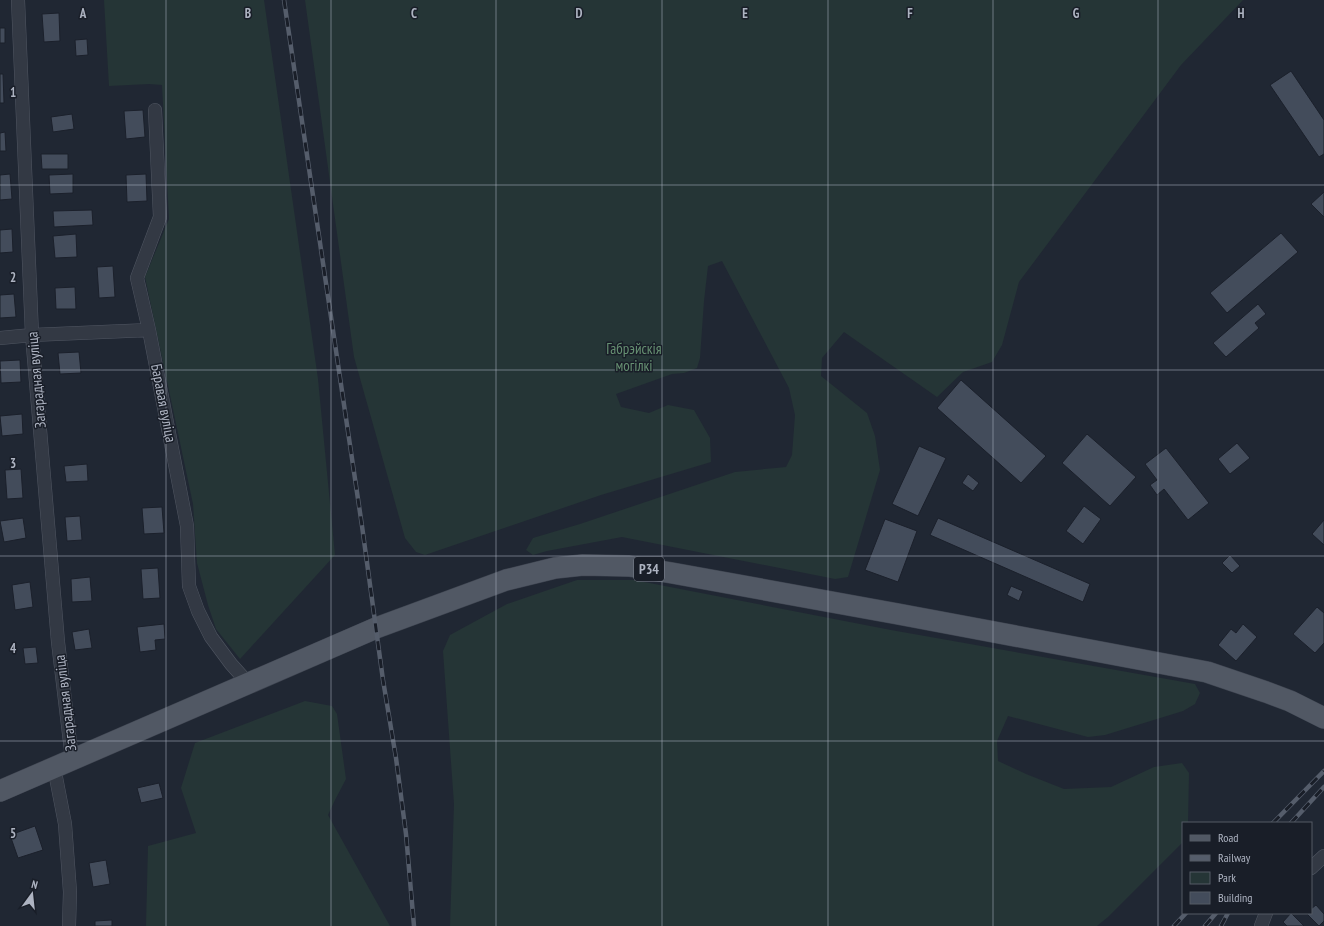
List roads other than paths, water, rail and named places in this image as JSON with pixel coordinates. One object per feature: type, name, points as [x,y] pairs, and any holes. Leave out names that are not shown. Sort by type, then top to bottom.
[{"type":"main road","name":"Р34","points":[[0,790],[376,628],[506,580],[556,568],[583,565],[630,566],[672,572],[1207,672],[1290,701],[1324,718]]},
{"type":"street","name":"Загарадная вуліца","points":[[18,0],[32,335],[58,642],[65,824],[70,892],[69,926]]},
{"type":"street","name":"Баравая вуліца","points":[[155,110],[160,217],[137,278],[149,330],[187,526],[190,586],[198,611],[211,637],[230,664],[248,683]]},
{"type":"street","points":[[0,338],[32,335],[149,330]]},
{"type":"street","points":[[1312,867],[1324,856]]},
{"type":"street","points":[[1261,926],[1266,914]]},
{"type":"railway","points":[[284,0],[362,526],[383,680],[396,758],[406,834],[414,926]]},
{"type":"railway","points":[[1274,822],[1324,771]]},
{"type":"railway","points":[[1292,822],[1324,787]]},
{"type":"railway","points":[[1174,926],[1185,914]]},
{"type":"railway","points":[[1205,926],[1215,914]]},
{"type":"railway","points":[[1221,926],[1227,914]]},
{"type":"park label","name":"Габрэйскія могілкі","points":[[634,356]]}]
